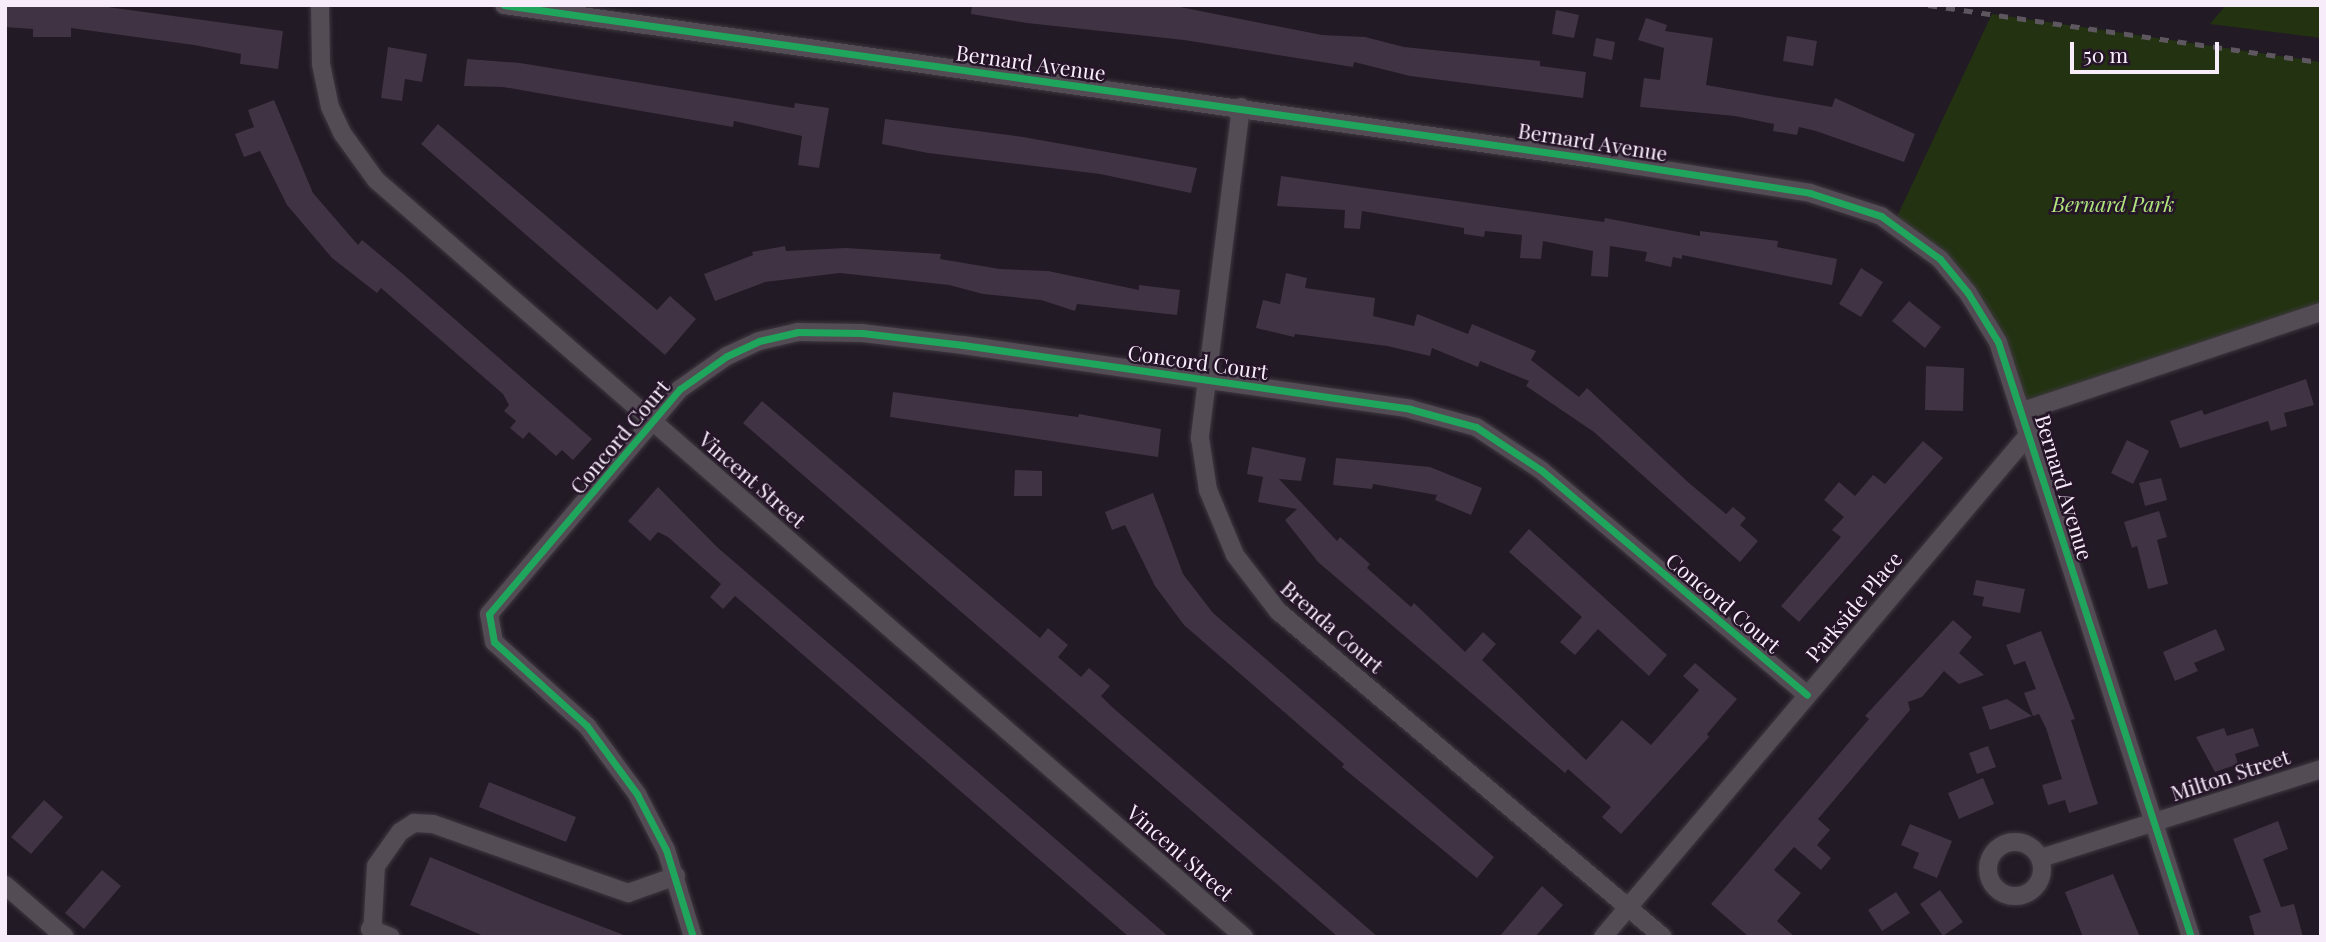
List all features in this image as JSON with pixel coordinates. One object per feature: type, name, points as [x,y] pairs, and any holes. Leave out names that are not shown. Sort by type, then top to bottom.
[{"type":"street","name":"Vincent Street","points":[[320,5],[323,79],[334,115],[358,158],[397,201],[1244,937]]},
{"type":"street","name":"Bernard Avenue","points":[[504,5],[1241,107],[1594,159],[1854,204],[1918,240],[1968,293],[1998,342],[2023,411],[2191,937]]},
{"type":"street","name":"Brenda Court","points":[[1241,107],[1200,438],[1208,490],[1235,555],[1263,595],[1663,937]]},
{"type":"street","points":[[2023,411],[2321,312]]},
{"type":"street","name":"Concord Court","points":[[693,937],[676,876],[655,827],[608,751],[565,704],[494,642],[488,628],[489,614],[680,389],[709,367],[759,341],[797,332],[862,332],[1422,411],[1466,423],[1503,440],[1807,695]]},
{"type":"street","name":"Parkside Place","points":[[1603,937],[2030,433]]},
{"type":"street","name":"Milton Street","points":[[2041,858],[2321,769]]},
{"type":"street","points":[[391,937],[371,933],[376,866],[400,832],[414,823],[433,824],[628,893],[676,876]]},
{"type":"street","points":[[5,885],[65,937]]},
{"type":"green space","points":[[2226,5],[2321,5],[2321,38],[2210,24]]},
{"type":"green space","name":"Bernard Park","points":[[1992,14],[2321,62],[2321,313],[2023,411],[1985,317],[1894,223]]},
{"type":"building","points":[[93,5],[283,31],[278,69],[240,64],[241,54],[194,45],[71,28],[71,37],[33,37],[33,29],[5,27],[6,6]]},
{"type":"building","points":[[972,5],[1170,5],[1322,35],[1365,37],[1404,47],[1540,61],[1540,66],[1586,72],[1583,98],[1410,76],[1354,62],[1353,67],[1184,40],[1027,23],[971,14]]},
{"type":"building","points":[[1556,10],[1579,15],[1574,38],[1552,34]]},
{"type":"building","points":[[1646,18],[1667,25],[1665,31],[1713,38],[1706,85],[1832,107],[1835,98],[1915,134],[1904,162],[1799,127],[1797,135],[1773,131],[1774,124],[1735,116],[1640,107],[1644,78],[1660,80],[1664,48],[1638,40]]},
{"type":"building","points":[[1787,36],[1817,41],[1813,66],[1783,61]]},
{"type":"building","points":[[1596,38],[1615,42],[1612,60],[1593,56]]},
{"type":"building","points":[[388,47],[427,54],[422,82],[405,79],[402,101],[381,98]]},
{"type":"building","points":[[467,59],[520,63],[794,108],[795,103],[829,108],[819,168],[798,165],[802,136],[734,121],[733,127],[503,87],[464,86]]},
{"type":"building","points":[[274,100],[313,193],[358,245],[362,240],[592,439],[573,460],[562,450],[556,456],[529,432],[523,439],[510,428],[516,421],[504,411],[509,405],[503,394],[381,288],[377,293],[332,258],[287,205],[260,151],[244,157],[235,134],[254,127],[248,110]]},
{"type":"building","points":[[885,119],[1023,137],[1197,168],[1191,193],[1100,174],[928,153],[882,144]]},
{"type":"building","points":[[438,124],[657,310],[670,296],[696,319],[665,355],[421,144]]},
{"type":"building","points":[[1281,176],[1604,222],[1605,218],[1700,236],[1700,231],[1778,241],[1777,247],[1837,259],[1832,285],[1682,255],[1682,259],[1673,257],[1671,267],[1645,261],[1647,252],[1610,246],[1608,277],[1591,276],[1593,251],[1543,241],[1541,259],[1520,258],[1522,235],[1485,231],[1484,237],[1464,234],[1464,228],[1362,211],[1360,229],[1344,228],[1345,210],[1277,206]]},
{"type":"building","points":[[785,246],[786,251],[846,248],[941,254],[940,259],[1000,269],[1048,271],[1139,290],[1139,285],[1180,290],[1177,315],[1077,304],[1075,311],[1041,300],[983,294],[949,285],[840,273],[765,282],[715,301],[704,274],[753,255],[752,252]]},
{"type":"building","points":[[1861,268],[1883,282],[1861,317],[1839,304]]},
{"type":"building","points":[[1286,273],[1307,278],[1305,288],[1375,298],[1373,316],[1414,326],[1417,314],[1468,334],[1472,324],[1536,351],[1531,360],[1579,397],[1587,388],[1726,514],[1733,507],[1746,518],[1740,525],[1758,541],[1740,562],[1594,432],[1526,386],[1529,381],[1480,361],[1478,367],[1432,348],[1430,356],[1387,346],[1295,334],[1294,337],[1256,328],[1263,300],[1280,304]]},
{"type":"building","points":[[1909,301],[1941,327],[1925,348],[1892,321]]},
{"type":"building","points":[[1926,366],[1964,368],[1963,411],[1925,410]]},
{"type":"building","points":[[2306,379],[2314,405],[2284,413],[2287,426],[2271,431],[2268,421],[2180,448],[2170,421],[2202,410],[2204,415]]},
{"type":"building","points":[[893,392],[1078,417],[1079,414],[1161,429],[1158,457],[890,417]]},
{"type":"building","points":[[762,401],[1040,638],[1048,628],[1068,645],[1058,657],[1081,677],[1089,668],[1110,686],[1101,696],[1112,707],[1378,937],[1338,937],[743,423]]},
{"type":"building","points":[[2127,440],[2149,451],[2133,484],[2111,473]]},
{"type":"building","points":[[1923,441],[1943,458],[1799,622],[1781,606],[1841,537],[1832,530],[1844,517],[1824,500],[1839,482],[1855,496],[1873,475],[1885,484]]},
{"type":"building","points":[[1252,447],[1306,458],[1301,481],[1279,479],[1337,541],[1340,537],[1370,564],[1367,568],[1411,607],[1414,603],[1465,652],[1483,632],[1496,644],[1482,660],[1586,760],[1622,720],[1651,745],[1699,690],[1683,676],[1695,663],[1737,699],[1707,734],[1709,737],[1621,834],[1602,817],[1611,807],[1568,769],[1565,773],[1318,562],[1285,520],[1297,509],[1258,502],[1263,477],[1247,474]]},
{"type":"building","points":[[1336,458],[1430,467],[1482,488],[1471,515],[1435,500],[1437,495],[1373,484],[1372,489],[1333,485]]},
{"type":"building","points":[[1015,470],[1042,471],[1042,496],[1014,496]]},
{"type":"building","points":[[2161,478],[2167,500],[2145,506],[2139,483]]},
{"type":"building","points":[[658,487],[717,547],[1169,937],[1129,937],[735,596],[723,609],[710,597],[721,584],[668,537],[658,532],[650,541],[628,521]]},
{"type":"building","points":[[1153,493],[1183,574],[1213,613],[1494,857],[1477,878],[1342,767],[1344,764],[1184,625],[1155,586],[1125,525],[1112,530],[1105,512]]},
{"type":"building","points":[[2159,511],[2167,537],[2157,540],[2168,584],[2148,589],[2137,546],[2132,548],[2124,522]]},
{"type":"building","points":[[1529,529],[1667,655],[1649,676],[1598,629],[1575,655],[1560,642],[1582,617],[1509,552]]},
{"type":"building","points":[[1976,580],[2025,589],[2020,613],[1982,606],[1984,597],[1973,595]]},
{"type":"building","points":[[1953,620],[1972,637],[1959,653],[1984,675],[1959,684],[1944,671],[1922,697],[1908,702],[1910,710],[1818,819],[1830,830],[1817,845],[1831,858],[1821,870],[1794,847],[1774,870],[1801,893],[1777,921],[1795,937],[1749,937],[1711,904],[1869,719],[1865,716]]},
{"type":"building","points":[[2216,629],[2225,650],[2194,663],[2198,671],[2175,681],[2163,652]]},
{"type":"building","points":[[2041,631],[2075,719],[2071,720],[2098,804],[2069,813],[2065,800],[2048,805],[2042,785],[2062,779],[2046,728],[2039,714],[2033,716],[2024,693],[2036,689],[2025,661],[2014,665],[2006,645]]},
{"type":"building","points":[[2007,699],[2032,716],[1990,730],[1982,707]]},
{"type":"building","points":[[2224,728],[2227,736],[2253,728],[2259,746],[2235,754],[2238,764],[2215,772],[2196,737]]},
{"type":"building","points":[[1988,746],[1996,767],[1977,774],[1969,753]]},
{"type":"building","points":[[1983,778],[1994,804],[1959,819],[1948,793]]},
{"type":"building","points":[[489,782],[576,817],[566,842],[479,807]]},
{"type":"building","points":[[44,800],[63,817],[31,854],[11,837]]},
{"type":"building","points":[[2278,821],[2288,849],[2263,859],[2281,907],[2294,904],[2303,937],[2255,937],[2249,916],[2261,912],[2233,839]]},
{"type":"building","points":[[1910,824],[1952,841],[1937,878],[1913,868],[1919,853],[1901,845]]},
{"type":"building","points":[[430,857],[629,937],[486,937],[410,905]]},
{"type":"building","points":[[102,870],[121,886],[84,929],[65,913]]},
{"type":"building","points":[[2113,874],[2140,937],[2083,937],[2065,892]]},
{"type":"building","points":[[1542,886],[1563,905],[1535,937],[1499,937]]},
{"type":"building","points":[[1940,890],[1963,922],[1943,936],[1920,904]]},
{"type":"building","points":[[1896,892],[1910,913],[1882,931],[1868,910]]},
{"type":"railway","points":[[1928,5],[2321,62]]},
{"type":"cycle path","points":[[504,5],[1594,159],[1810,193],[1881,216],[1940,259],[1968,293],[1998,342],[2191,937]]},
{"type":"cycle path","points":[[693,937],[666,850],[637,794],[587,726],[494,642],[489,614],[680,389],[727,356],[759,341],[797,332],[862,333],[963,345],[1410,409],[1476,427],[1541,470],[1807,695]]}]
